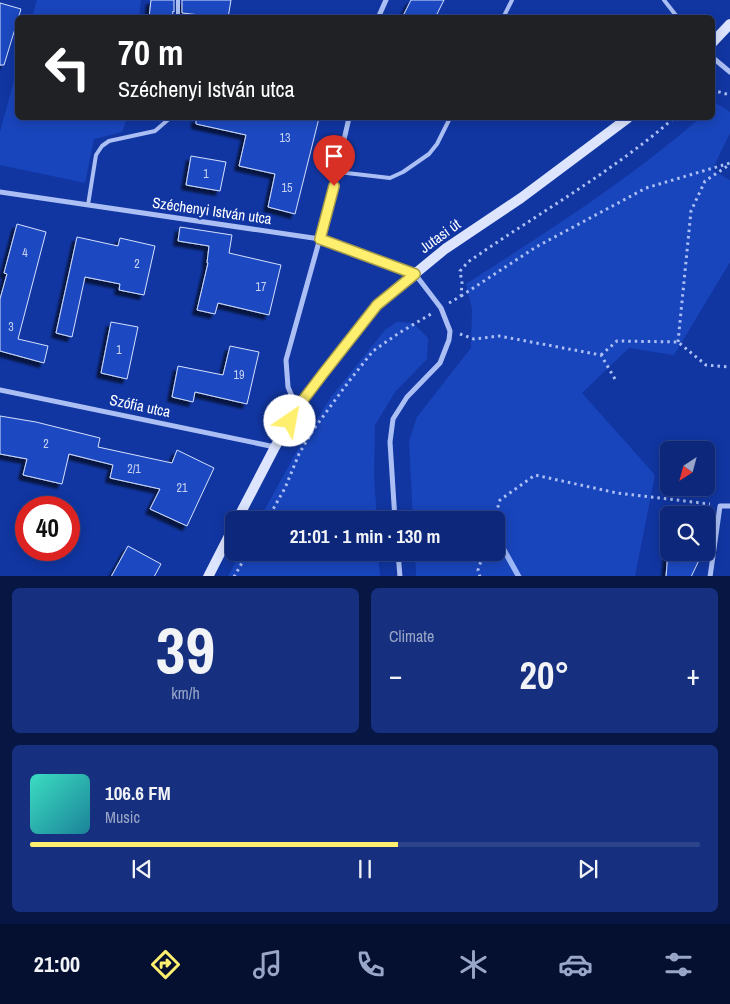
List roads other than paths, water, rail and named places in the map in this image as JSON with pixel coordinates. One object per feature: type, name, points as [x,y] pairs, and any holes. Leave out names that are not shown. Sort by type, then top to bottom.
[{"type":"street","points":[[379,15],[386,0]]},
{"type":"street","points":[[715,40],[730,24]]},
{"type":"street","points":[[715,60],[730,72]]},
{"type":"street","points":[[297,408],[288,387],[286,360],[338,172],[349,120]]},
{"type":"street","name":"Jutasi út","points":[[242,511],[297,408],[377,305],[446,249],[521,198],[625,120]]},
{"type":"street","name":"Széchenyi István utca","points":[[0,192],[320,239],[415,274]]},
{"type":"street","points":[[395,511],[390,442],[393,419],[407,397],[440,363],[449,340],[450,331],[441,308],[415,274]]},
{"type":"street","name":"Szófia utca","points":[[0,390],[275,446]]},
{"type":"street","points":[[710,576],[720,506],[730,506]]},
{"type":"street","points":[[208,576],[225,543]]},
{"type":"street","points":[[399,561],[400,576]]},
{"type":"lane","points":[[178,0],[178,15]]},
{"type":"lane","points":[[504,15],[512,0]]},
{"type":"lane","points":[[664,0],[676,15]]},
{"type":"lane","points":[[88,205],[96,155],[102,146],[109,141],[156,130],[168,120]]},
{"type":"lane","points":[[338,172],[390,178],[403,172],[429,154],[437,144],[449,120]]},
{"type":"waterway","points":[[505,552],[518,576]]}]
